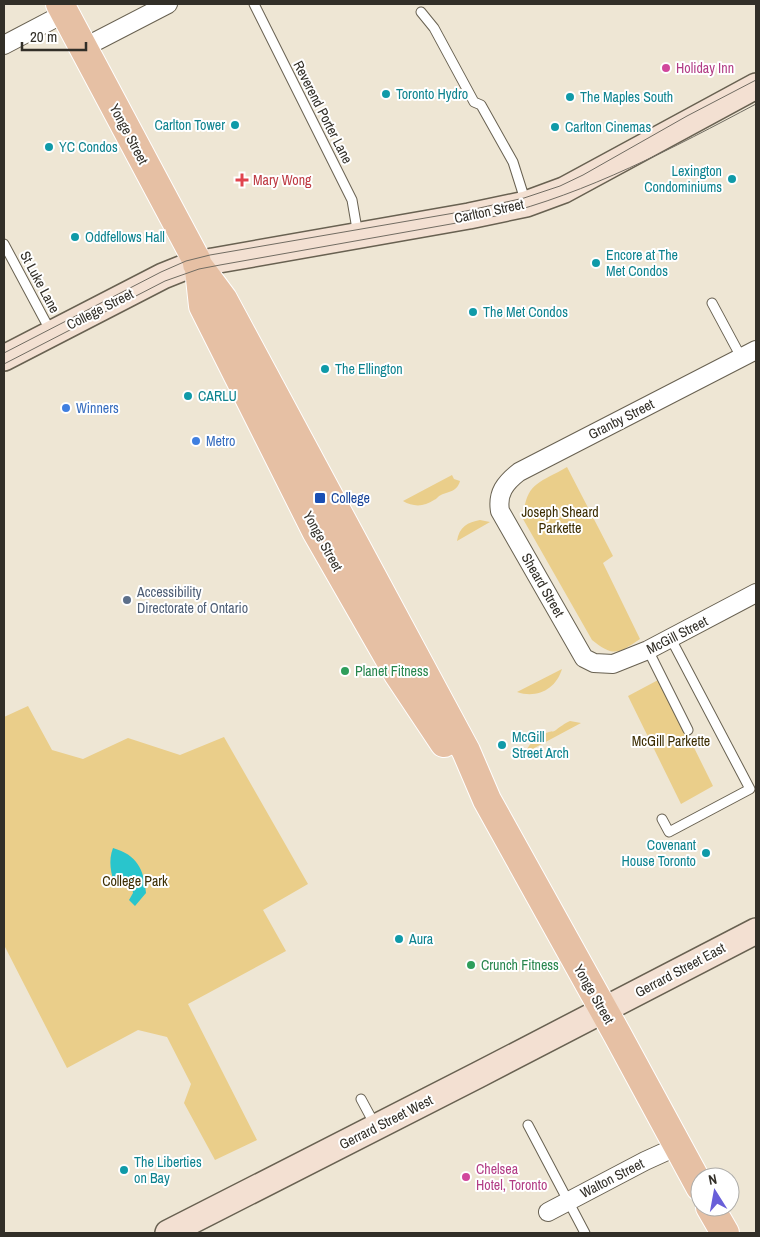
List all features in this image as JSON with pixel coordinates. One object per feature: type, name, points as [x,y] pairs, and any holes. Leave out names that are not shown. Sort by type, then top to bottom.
[{"type":"main road","name":"Yonge Street","points":[[62,9],[198,264],[223,299],[466,751],[487,800],[690,1169]]},
{"type":"main road","name":"Carlton Street","points":[[198,264],[359,237],[526,204],[575,185],[756,86]]},
{"type":"main road","name":"College Street","points":[[4,358],[163,276],[198,264]]},
{"type":"main road","name":"Gerrard Street East","points":[[604,1011],[756,931]]},
{"type":"main road","name":"Gerrard Street West","points":[[168,1233],[376,1128],[571,1026],[604,1011]]},
{"type":"main road","points":[[716,1217],[725,1233]]},
{"type":"street","points":[[83,48],[168,4]]},
{"type":"street","points":[[4,45],[62,9]]},
{"type":"street","name":"Granby Street","points":[[498,502],[501,492],[508,481],[519,472],[749,354]]},
{"type":"street","name":"Sheard Street","points":[[498,502],[500,511],[584,658],[594,663]]},
{"type":"street","name":"McGill Street","points":[[594,663],[613,664],[648,650],[756,594]]},
{"type":"street","name":"Walton Street","points":[[548,1212],[645,1161],[678,1146]]},
{"type":"lane","name":"Reverend Porter Lane","points":[[254,4],[352,200],[359,237]]},
{"type":"lane","points":[[421,12],[434,28],[474,102],[480,106],[513,162],[526,204]]},
{"type":"lane","name":"St Luke Lane","points":[[4,244],[52,333]]},
{"type":"lane","points":[[712,302],[749,354]]},
{"type":"lane","points":[[662,819],[670,832],[750,789],[671,639]]},
{"type":"lane","points":[[648,650],[688,730]]},
{"type":"lane","points":[[361,1099],[376,1128]]},
{"type":"lane","points":[[528,1126],[585,1233]]},
{"type":"green space","name":"Joseph Sheard Parkette","points":[[567,467],[613,556],[603,563],[640,639],[621,650],[611,651],[592,640],[523,519],[527,498],[535,486]]},
{"type":"green space","points":[[452,475],[454,479],[460,481],[459,485],[452,491],[422,505],[403,501]]},
{"type":"green space","points":[[480,520],[490,522],[457,541],[460,532],[465,526]]},
{"type":"green space","points":[[562,669],[555,682],[545,691],[532,694],[517,692]]},
{"type":"green space","name":"McGill Parkette","points":[[660,679],[713,786],[681,804],[628,696]]},
{"type":"green space","name":"College Park","points":[[28,706],[52,750],[83,759],[128,738],[180,755],[224,737],[308,884],[263,910],[286,951],[188,1004],[257,1140],[215,1160],[184,1103],[191,1084],[167,1037],[138,1030],[67,1068],[4,945],[4,717]]},
{"type":"green space","points":[[570,721],[581,723],[525,753],[532,742],[538,737],[554,731]]},
{"type":"water","points":[[113,848],[128,855],[138,864],[141,870],[146,893],[135,906],[129,900],[133,893],[132,887],[127,885],[115,886],[111,867]]},
{"type":"tram line","points":[[4,353],[186,261],[210,255],[466,211],[524,198],[560,186],[756,80]]},
{"type":"tram line","points":[[4,364],[165,281],[199,269],[496,216],[530,206],[564,195],[629,168],[756,104]]},
{"type":"place","name":"Holiday Inn","points":[[666,68]]},
{"type":"place","name":"Toronto Hydro","points":[[386,94]]},
{"type":"place","name":"The Maples South","points":[[570,97]]},
{"type":"place","name":"Carlton Tower","points":[[235,125]]},
{"type":"place","name":"Carlton Cinemas","points":[[555,127]]},
{"type":"place","name":"YC Condos","points":[[49,147]]},
{"type":"place","name":"Lexington Condominiums","points":[[732,179]]},
{"type":"place","name":"Mary Wong","points":[[242,180]]},
{"type":"place","name":"Oddfellows Hall","points":[[75,237]]},
{"type":"place","name":"Encore at The Met Condos","points":[[596,263]]},
{"type":"place","name":"The Met Condos","points":[[473,312]]},
{"type":"place","name":"The Ellington","points":[[325,369]]},
{"type":"place","name":"CARLU","points":[[188,396]]},
{"type":"place","name":"Winners","points":[[66,408]]},
{"type":"place","name":"Metro","points":[[196,441]]},
{"type":"place","name":"College","points":[[320,498]]},
{"type":"place","name":"Accessibility Directorate of Ontario","points":[[127,600]]},
{"type":"place","name":"Planet Fitness","points":[[345,671]]},
{"type":"place","name":"McGill Street Arch","points":[[502,745]]},
{"type":"place","name":"Covenant House Toronto","points":[[706,853]]},
{"type":"place","name":"Aura","points":[[399,939]]},
{"type":"place","name":"Crunch Fitness","points":[[471,965]]},
{"type":"place","name":"The Liberties on Bay","points":[[124,1170]]},
{"type":"place","name":"Chelsea Hotel, Toronto","points":[[466,1177]]}]
